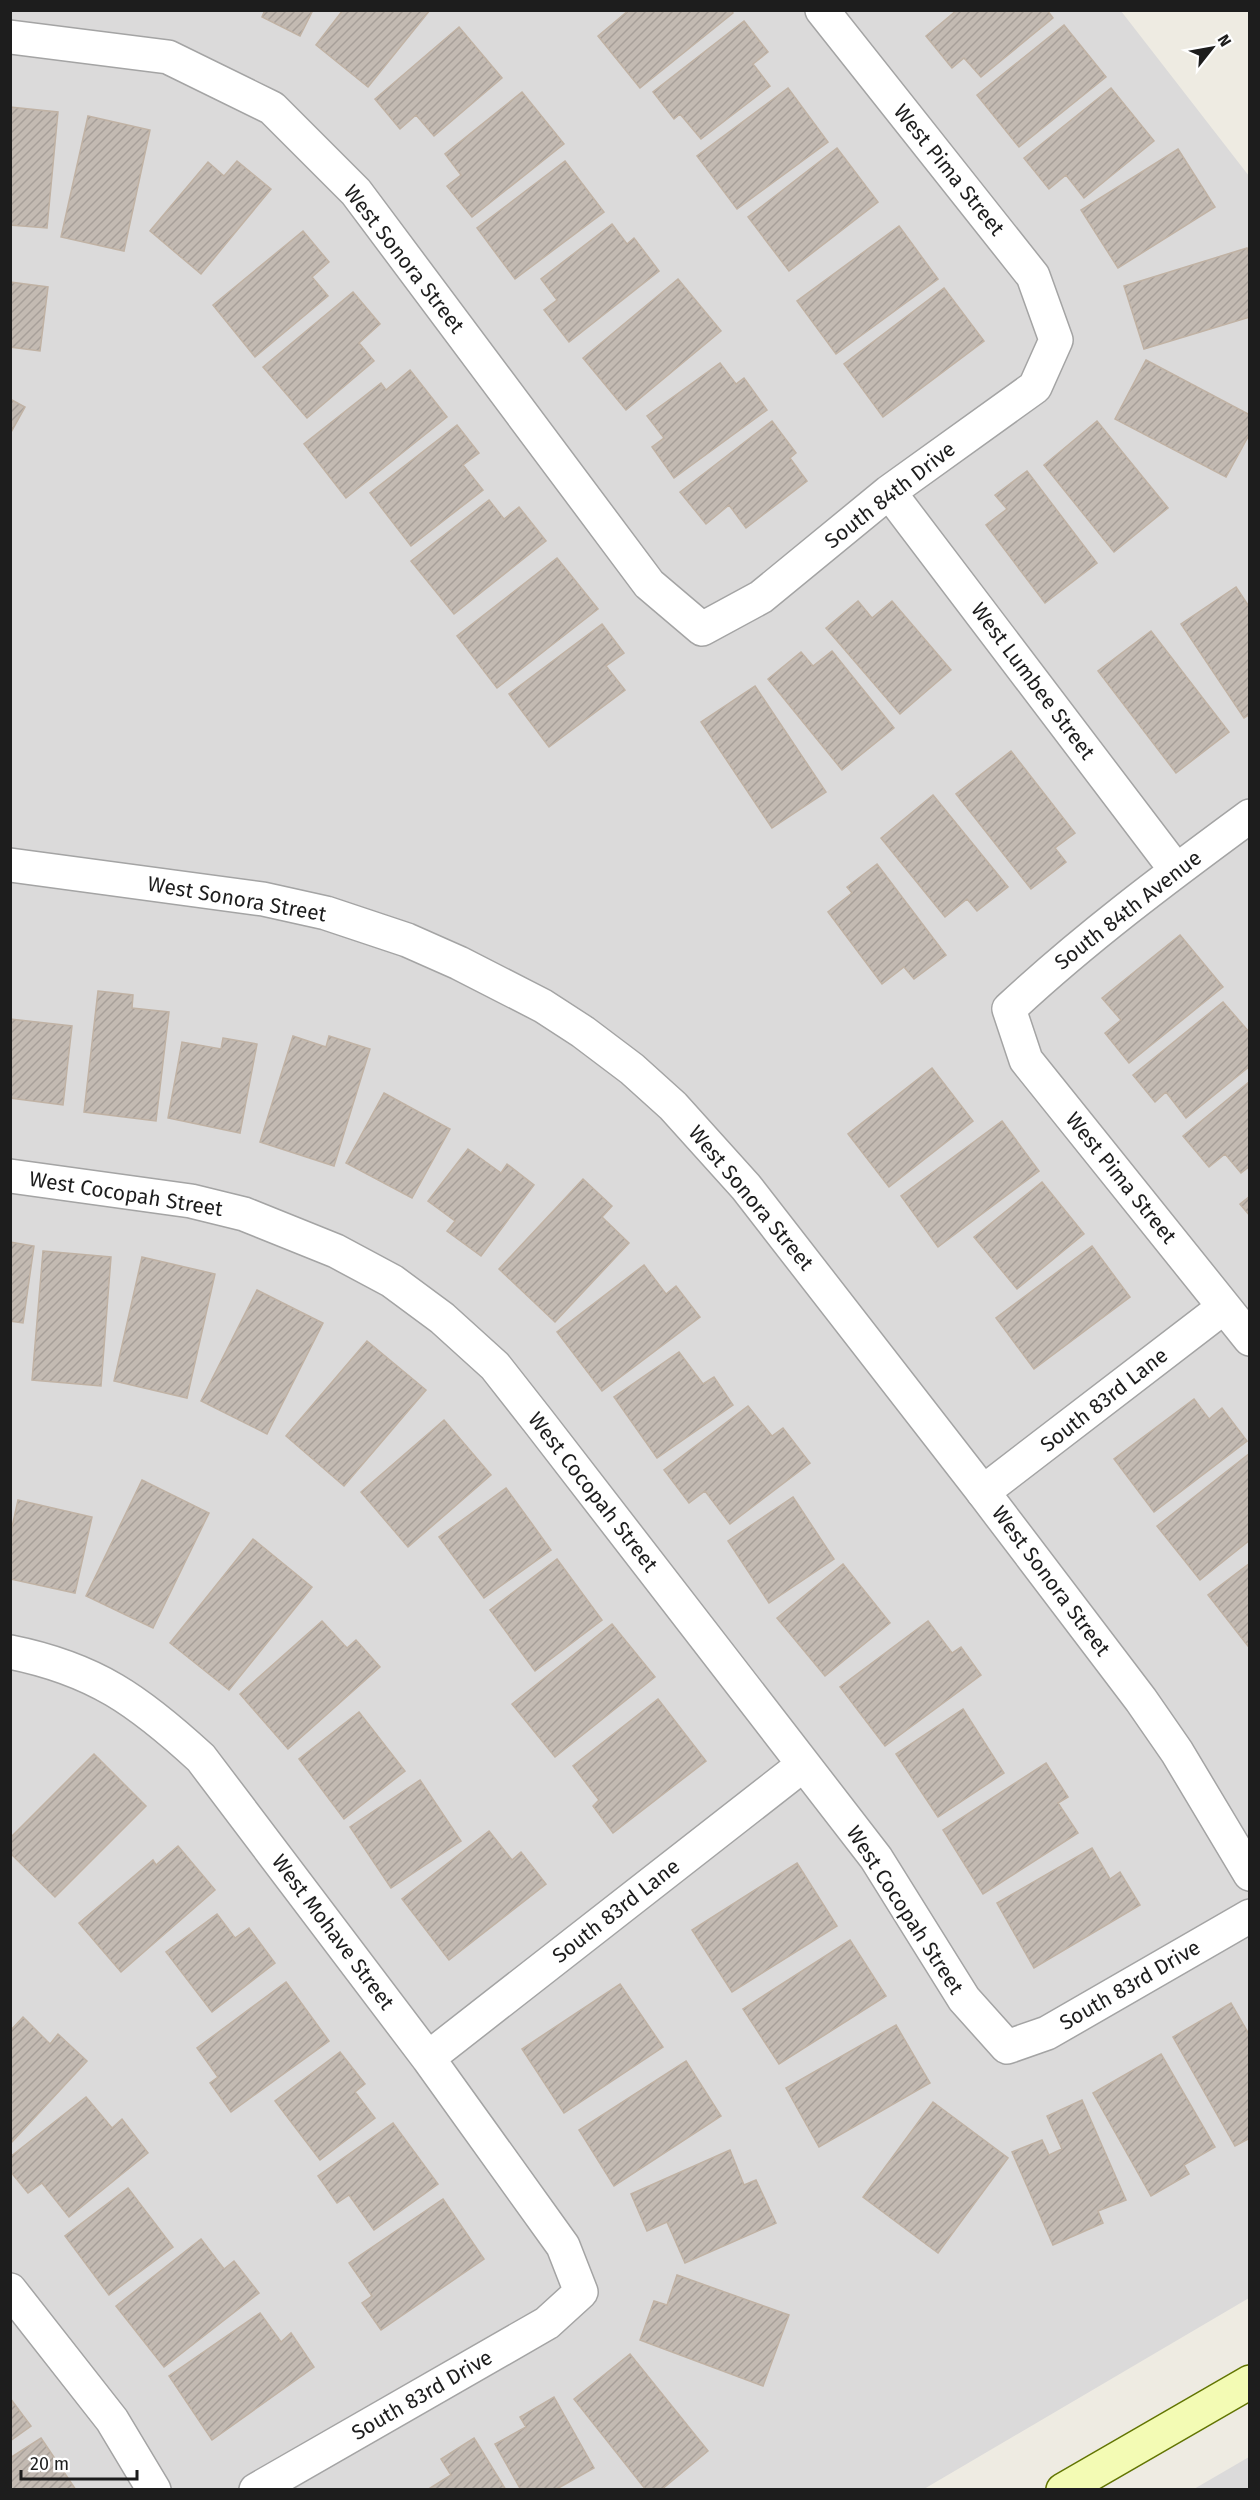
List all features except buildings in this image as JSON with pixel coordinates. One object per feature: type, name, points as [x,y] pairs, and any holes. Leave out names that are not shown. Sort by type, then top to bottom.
[{"type":"main road","points":[[1063,2490],[1250,2382]]},
{"type":"street","name":"West Pima Street","points":[[822,10],[1033,276],[1056,340]]},
{"type":"street","name":"West Sonora Street","points":[[10,37],[168,57],[272,108],[356,192],[649,584],[702,629]]},
{"type":"street","name":"South 84th Drive","points":[[702,629],[761,597],[890,492],[1035,387],[1056,340]]},
{"type":"street","name":"West Lumbee Street","points":[[890,492],[1176,870]]},
{"type":"street","name":"South 84th Avenue","points":[[1009,1009],[1043,977],[1176,870],[1250,816]]},
{"type":"street","name":"West Sonora Street","points":[[10,865],[263,899],[326,913],[407,940],[459,963],[543,1006],[632,1069],[673,1106],[746,1187],[983,1492],[1141,1700],[1182,1761],[1250,1874]]},
{"type":"street","name":"West Pima Street","points":[[1009,1009],[1026,1060],[1250,1339]]},
{"type":"street","name":"West Cocopah Street","points":[[10,1176],[191,1201],[243,1214],[336,1251],[392,1281],[442,1318],[495,1366],[876,1858],[964,1999],[1007,2047]]},
{"type":"street","name":"South 83rd Lane","points":[[983,1492],[1224,1307]]},
{"type":"street","name":"West Mohave Street","points":[[10,1652],[65,1666],[114,1688],[159,1720],[201,1758],[429,2058],[563,2246],[581,2292]]},
{"type":"street","name":"South 83rd Lane","points":[[429,2058],[803,1765]]},
{"type":"street","name":"South 83rd Drive","points":[[1007,2047],[1047,2033],[1250,1916]]},
{"type":"street","points":[[10,2290],[112,2420],[154,2490]]},
{"type":"street","name":"South 83rd Drive","points":[[256,2490],[548,2322],[581,2292]]},
{"type":"shaded area","points":[[11,11],[1121,11],[1249,176],[1249,2298],[924,2489],[11,2490]]},
{"type":"shaded area","points":[[1249,2457],[1249,2489],[1194,2489]]}]
